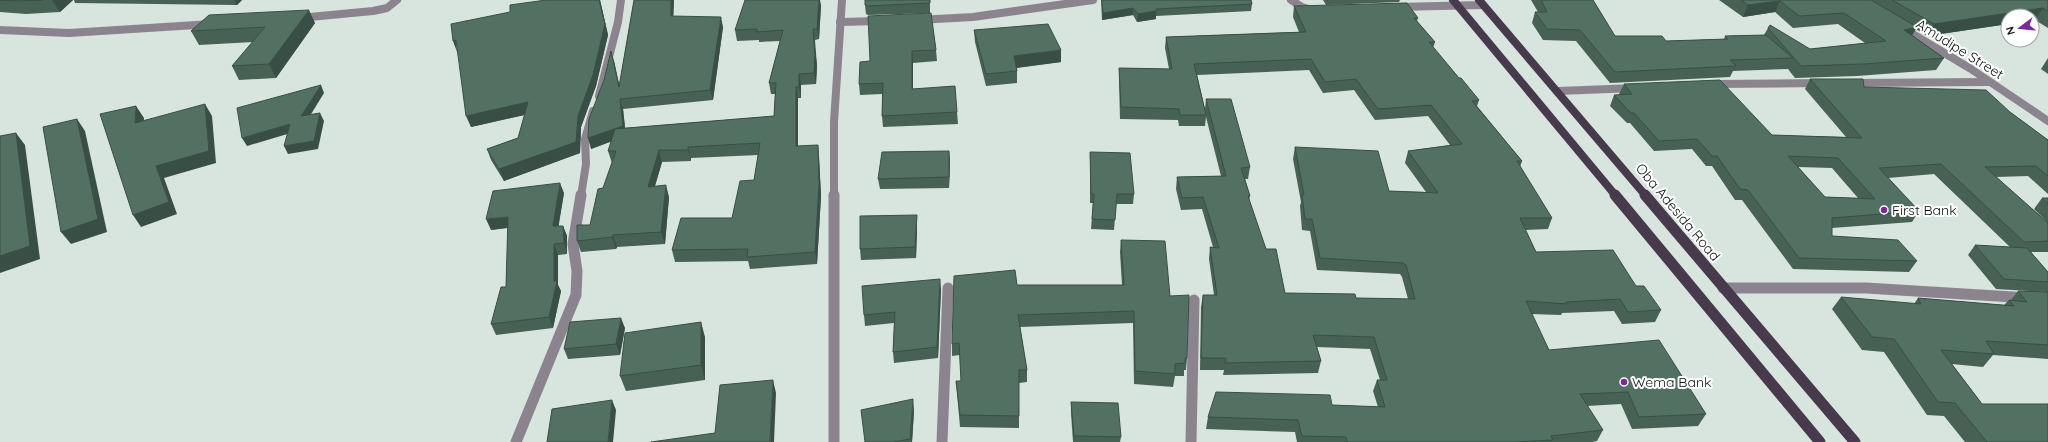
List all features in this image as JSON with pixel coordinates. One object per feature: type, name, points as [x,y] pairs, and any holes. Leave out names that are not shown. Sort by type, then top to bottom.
[{"type":"main road","points":[[1455,3],[1820,442]]},
{"type":"main road","name":"Oba Adesida Road","points":[[1481,3],[1558,91],[1723,288],[1855,442]]},
{"type":"street","points":[[287,19],[373,12],[388,8],[397,0]]},
{"type":"street","points":[[516,442],[576,295],[577,271],[573,244],[586,164],[585,139],[587,128],[602,88],[618,22],[621,0]]},
{"type":"street","points":[[834,442],[834,122],[842,0]]},
{"type":"street","points":[[908,20],[973,17],[1093,0]]},
{"type":"street","points":[[1291,0],[1302,7],[1324,11]]},
{"type":"street","points":[[1390,8],[1455,3],[1481,3]]},
{"type":"street","points":[[840,22],[886,21]]},
{"type":"street","name":"Amudipe Street","points":[[1894,22],[1971,69],[1988,82],[2048,121]]},
{"type":"street","points":[[0,30],[69,33],[217,24]]},
{"type":"street","points":[[1843,83],[1988,82]]},
{"type":"street","points":[[1704,85],[1828,83]]},
{"type":"street","points":[[1558,91],[1642,87]]},
{"type":"street","points":[[942,442],[948,288]]},
{"type":"street","points":[[1723,288],[1866,288],[2048,299]]},
{"type":"street","points":[[1191,442],[1194,300]]},
{"type":"building","points":[[0,0],[43,0],[18,1]]},
{"type":"building","points":[[546,0],[599,0],[605,24],[593,75],[578,116],[576,142],[499,169],[487,149],[518,138],[528,102],[466,116],[456,40],[453,41],[451,24],[510,12],[510,5]]},
{"type":"building","points":[[634,0],[671,0],[671,16],[721,17],[710,90],[620,99],[623,126],[588,138],[589,119],[604,80],[611,51],[619,87]]},
{"type":"building","points":[[745,0],[819,0],[817,29],[813,29],[815,55],[814,73],[799,74],[799,87],[796,87],[796,146],[818,145],[819,184],[815,252],[747,257],[748,249],[672,250],[681,218],[732,218],[740,181],[754,180],[760,143],[688,147],[688,150],[659,150],[648,187],[666,185],[661,232],[613,235],[612,237],[577,241],[577,225],[590,225],[598,189],[603,188],[616,151],[608,151],[615,129],[774,116],[776,83],[769,83],[783,30],[757,32],[757,29],[735,30]]},
{"type":"building","points":[[865,0],[930,0],[930,3],[867,6],[865,5]]},
{"type":"building","points":[[1102,0],[1251,0],[1252,4],[1156,9],[1156,11],[1138,14],[1133,8],[1103,13]]},
{"type":"building","points":[[1541,0],[1593,0],[1615,36],[1662,36],[1666,41],[1728,39],[1725,36],[1766,35],[1793,58],[1730,60],[1736,66],[1615,72],[1580,30],[1547,29],[1535,12],[1547,12]]},
{"type":"building","points":[[1741,0],[1871,0],[1917,27],[1904,30],[1944,58],[1864,64],[1801,66],[1768,28],[1770,25],[1810,49],[1886,41],[1844,13],[1799,16],[1780,1],[1748,5]]},
{"type":"building","points":[[1892,0],[2048,0],[2048,11],[2043,8],[2000,8],[2000,14],[1934,24]]},
{"type":"building","points":[[1407,3],[1418,18],[1414,18],[1435,42],[1429,42],[1479,100],[1472,101],[1522,161],[1517,161],[1552,218],[1520,218],[1536,252],[1613,250],[1636,286],[1644,286],[1661,310],[1628,312],[1620,299],[1566,302],[1567,304],[1526,301],[1549,350],[1659,340],[1706,414],[1639,417],[1628,392],[1580,394],[1603,430],[1551,436],[1553,440],[1514,442],[1347,442],[1346,437],[1302,436],[1298,420],[1208,417],[1216,392],[1330,395],[1332,405],[1385,407],[1377,380],[1387,380],[1374,337],[1313,335],[1321,361],[1225,363],[1226,358],[1201,358],[1203,295],[1217,295],[1210,247],[1219,248],[1203,197],[1182,198],[1177,177],[1226,176],[1206,99],[1231,99],[1250,167],[1241,168],[1250,196],[1248,196],[1266,249],[1276,249],[1285,293],[1355,294],[1356,298],[1415,299],[1406,265],[1403,263],[1320,258],[1312,219],[1305,219],[1302,195],[1304,195],[1295,147],[1378,151],[1389,191],[1438,193],[1408,151],[1462,144],[1431,105],[1378,109],[1356,79],[1325,82],[1311,59],[1194,64],[1206,115],[1180,115],[1179,109],[1121,107],[1119,68],[1172,69],[1166,37],[1306,32],[1294,6]]},
{"type":"building","points":[[309,10],[269,64],[232,66],[265,27],[191,31],[209,15]]},
{"type":"building","points":[[931,13],[936,50],[912,51],[912,89],[955,86],[957,112],[882,116],[883,83],[859,84],[860,62],[870,61],[868,16]]},
{"type":"building","points":[[1048,24],[1061,50],[1014,56],[1017,71],[986,74],[974,30]]},
{"type":"building","points":[[1810,79],[1863,79],[1864,87],[1986,90],[2010,112],[2048,140],[2048,176],[2036,166],[1985,167],[2048,223],[2048,241],[2024,242],[1941,164],[1879,168],[1919,211],[1832,218],[1832,236],[1898,240],[1917,261],[1799,258],[1748,190],[1740,189],[1717,156],[1712,156],[1697,139],[1659,141],[1634,113],[1631,113],[1614,95],[1632,94],[1624,84],[1720,80],[1772,135],[1862,138]],"holes":[[[1788,156],[1838,158],[1875,199],[1825,197]]]},
{"type":"building","points":[[321,85],[301,116],[320,113],[314,141],[284,146],[290,124],[242,138],[237,108]]},
{"type":"building","points":[[205,104],[209,151],[156,166],[169,202],[133,215],[100,114],[136,106],[135,123]]},
{"type":"building","points":[[77,119],[98,219],[61,232],[43,127]]},
{"type":"building","points":[[16,133],[30,246],[0,256],[0,136]]},
{"type":"building","points":[[949,151],[949,177],[878,179],[882,152]]},
{"type":"building","points":[[1090,152],[1130,153],[1134,194],[1117,194],[1115,220],[1092,219],[1094,194],[1091,194]]},
{"type":"building","points":[[560,183],[553,226],[563,226],[564,243],[554,244],[554,281],[557,281],[549,317],[491,324],[501,287],[506,287],[508,217],[486,219],[493,191]]},
{"type":"building","points":[[2042,198],[2048,198],[2048,204]]},
{"type":"building","points":[[917,215],[915,247],[860,249],[860,216]]},
{"type":"building","points":[[1121,240],[1165,241],[1170,296],[1189,295],[1187,358],[1185,358],[1185,363],[1175,364],[1175,374],[1135,371],[1134,311],[1018,315],[1027,370],[1019,370],[1019,416],[960,415],[956,381],[961,381],[959,343],[952,344],[954,276],[1015,270],[1017,285],[1124,285]]},
{"type":"building","points":[[1975,245],[2027,248],[2048,272],[2048,282],[2004,279]]},
{"type":"building","points":[[940,279],[937,347],[893,352],[895,312],[864,315],[862,286]]},
{"type":"building","points":[[2018,291],[2048,292],[2048,345],[1986,341],[1994,354],[1941,350],[1982,404],[2048,404],[2048,442],[1987,442],[1955,403],[1938,402],[1894,339],[1872,337],[1841,297],[1921,304],[1918,298],[2014,306],[2009,300],[2027,302]]},
{"type":"building","points":[[621,318],[616,344],[564,349],[570,322]]},
{"type":"building","points":[[701,322],[701,365],[620,376],[625,333]]},
{"type":"building","points":[[773,380],[770,442],[651,442],[715,433],[720,385]]},
{"type":"building","points":[[913,399],[910,439],[893,442],[865,442],[861,410]]},
{"type":"building","points":[[612,400],[608,442],[547,442],[552,409]]},
{"type":"building","points":[[1071,402],[1118,403],[1121,437],[1074,436]]},
{"type":"place","name":"First Bank","points":[[1884,210]]},
{"type":"place","name":"Wema Bank","points":[[1624,382]]}]
